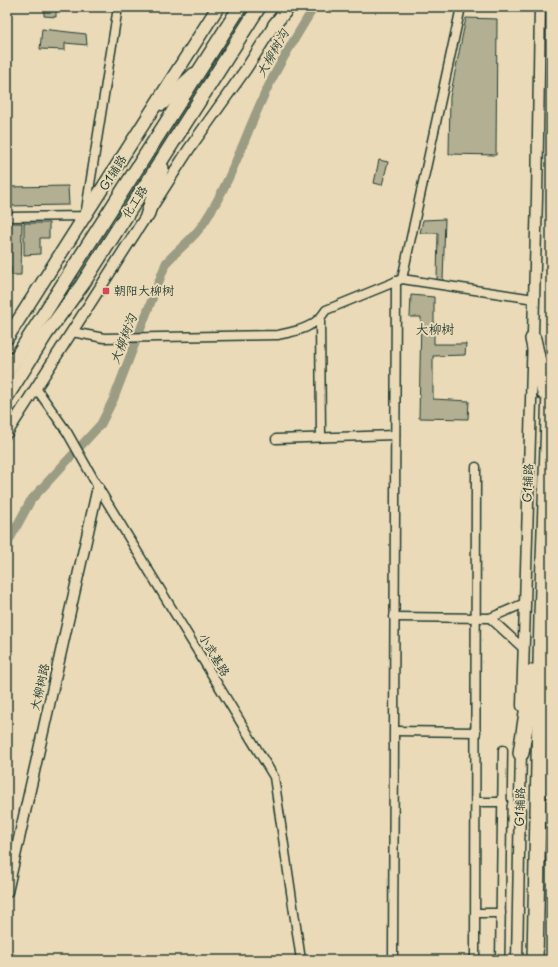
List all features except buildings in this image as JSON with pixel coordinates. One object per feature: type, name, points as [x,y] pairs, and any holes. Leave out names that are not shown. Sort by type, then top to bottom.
[{"type":"highway","points":[[533,339],[550,417]]},
{"type":"highway","points":[[535,960],[542,616],[551,363]]},
{"type":"highway","points":[[521,753],[542,616]]},
{"type":"main road","name":"G1辅路","points":[[7,338],[218,7]]},
{"type":"main road","name":"化工路","points":[[7,372],[240,7]]},
{"type":"main road","name":"化工路","points":[[7,396],[46,334],[82,285],[260,7]]},
{"type":"main road","points":[[274,25],[289,7]]},
{"type":"main road","points":[[149,116],[200,68]]},
{"type":"main road","points":[[147,216],[168,150]]},
{"type":"street","points":[[7,217],[85,216],[118,7]]},
{"type":"street","points":[[393,960],[395,435],[399,280],[461,7]]},
{"type":"street","name":"G1辅路","points":[[517,960],[540,7]]},
{"type":"street","points":[[7,433],[196,138],[246,69],[274,25]]},
{"type":"street","points":[[72,332],[104,338],[278,335],[301,330],[320,319],[326,310],[399,280],[534,299]]},
{"type":"street","points":[[320,319],[321,437]]},
{"type":"street","name":"小武基路","points":[[36,388],[67,432],[86,467],[274,777],[301,960]]},
{"type":"street","points":[[276,438],[395,435]]},
{"type":"street","points":[[476,467],[476,960]]},
{"type":"street","name":"大柳树路","points":[[7,892],[98,487]]},
{"type":"street","points":[[394,618],[490,618],[525,603]]},
{"type":"street","points":[[490,618],[524,649]]},
{"type":"street","points":[[395,731],[476,732]]},
{"type":"street","points":[[500,960],[503,750]]},
{"type":"street","points":[[476,802],[503,802]]},
{"type":"street","points":[[476,913],[501,914]]},
{"type":"street","points":[[7,958],[12,960]]},
{"type":"waterway","name":"大柳树沟","points":[[7,544],[31,500],[101,424],[114,398],[166,263],[197,233],[215,205],[232,171],[270,83],[314,7]]},
{"type":"place","name":"朝阳大柳树","points":[[106,291]]},
{"type":"district","name":"大柳树","points":[[435,329]]}]
